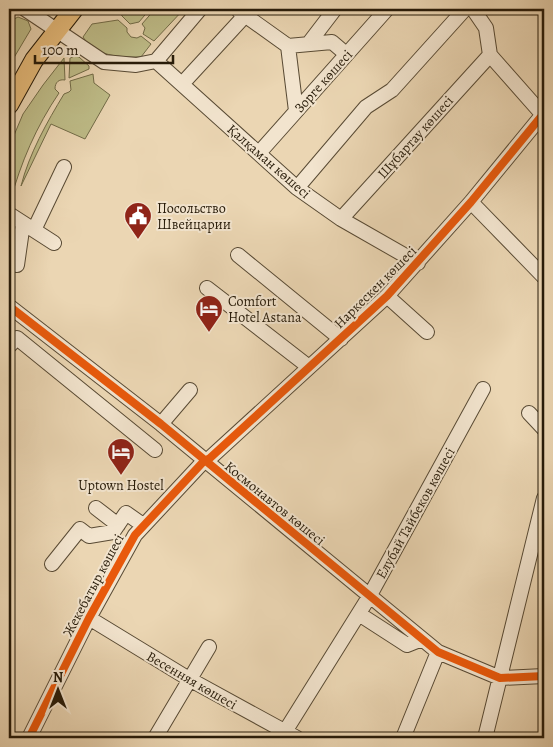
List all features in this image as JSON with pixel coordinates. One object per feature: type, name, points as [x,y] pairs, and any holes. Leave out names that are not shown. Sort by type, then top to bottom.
[{"type":"main road","points":[[9,104],[34,60],[74,9]]},
{"type":"street","points":[[25,9],[104,62],[136,65],[156,61],[200,9]]},
{"type":"street","points":[[309,43],[335,9]]},
{"type":"street","points":[[368,9],[383,14]]},
{"type":"street","points":[[297,188],[366,107],[392,90],[465,9]]},
{"type":"street","points":[[472,9],[486,28],[490,54],[544,114]]},
{"type":"street","points":[[182,84],[245,12],[288,46],[296,110]]},
{"type":"street","name":"Зорге көшесі","points":[[259,153],[383,14]]},
{"type":"street","points":[[288,46],[332,42],[346,54]]},
{"type":"street","name":"Шұбартау көшесі","points":[[341,219],[490,54]]},
{"type":"street","name":"Қалқаман көшесі","points":[[156,61],[297,188],[341,219],[418,263]]},
{"type":"street","name":"Наркескен көшесі","points":[[204,461],[210,458],[387,296],[471,202],[544,114]]},
{"type":"street","points":[[17,265],[28,226],[64,167]]},
{"type":"street","points":[[471,202],[542,272]]},
{"type":"street","points":[[9,214],[54,243]]},
{"type":"street","points":[[238,255],[341,339]]},
{"type":"street","points":[[207,288],[309,367]]},
{"type":"street","points":[[387,296],[427,332]]},
{"type":"street","name":"Космонавтов көшесі","points":[[9,306],[161,424],[438,652],[500,678],[544,676]]},
{"type":"street","points":[[9,346],[17,338],[155,450]]},
{"type":"street","name":"Елубай Тайбеков көшесі","points":[[287,736],[359,614],[483,389]]},
{"type":"street","points":[[161,424],[190,390]]},
{"type":"street","points":[[529,413],[544,429]]},
{"type":"street","name":"Жекебатыр көшесі","points":[[29,738],[89,618],[134,535],[204,461]]},
{"type":"street","points":[[485,738],[544,498]]},
{"type":"street","points":[[96,508],[118,526]]},
{"type":"street","points":[[52,564],[80,529],[89,536],[113,532],[126,513],[143,526]]},
{"type":"street","points":[[359,614],[407,645],[422,639]]},
{"type":"street","name":"Весенняя көшесі","points":[[89,618],[189,680],[287,736]]},
{"type":"street","points":[[156,738],[209,647]]},
{"type":"street","points":[[403,738],[438,652]]},
{"type":"shaded area","points":[[119,9],[150,9],[139,22],[130,24],[122,16]]},
{"type":"shaded area","points":[[155,9],[184,9],[154,41],[143,34],[145,28],[142,24]]},
{"type":"shaded area","points":[[18,17],[28,21],[31,29],[9,66],[9,24]]},
{"type":"shaded area","points":[[118,20],[127,28],[127,32],[131,37],[137,38],[141,36],[151,44],[141,57],[109,55],[94,49],[83,37],[92,24]]},
{"type":"shaded area","points":[[79,57],[89,66],[89,69],[69,78],[70,58]]},
{"type":"shaded area","points":[[64,58],[65,80],[61,80],[56,84],[55,89],[59,93],[30,145],[10,202],[9,147],[23,114]]},
{"type":"shaded area","points":[[93,74],[94,83],[110,95],[85,139],[51,124],[21,186],[24,174],[45,127],[64,94],[71,90],[70,81]]},
{"type":"cycle path","points":[[29,738],[89,618],[135,535],[204,461],[210,458],[387,296],[471,202],[544,113]]},
{"type":"cycle path","points":[[9,306],[161,424],[438,652],[500,678],[544,676]]},
{"type":"place","name":"Посольство Швейцарии","points":[[138,240]]},
{"type":"place","name":"Comfort Hotel Astana","points":[[209,333]]},
{"type":"place","name":"Uptown Hostel","points":[[121,476]]}]
